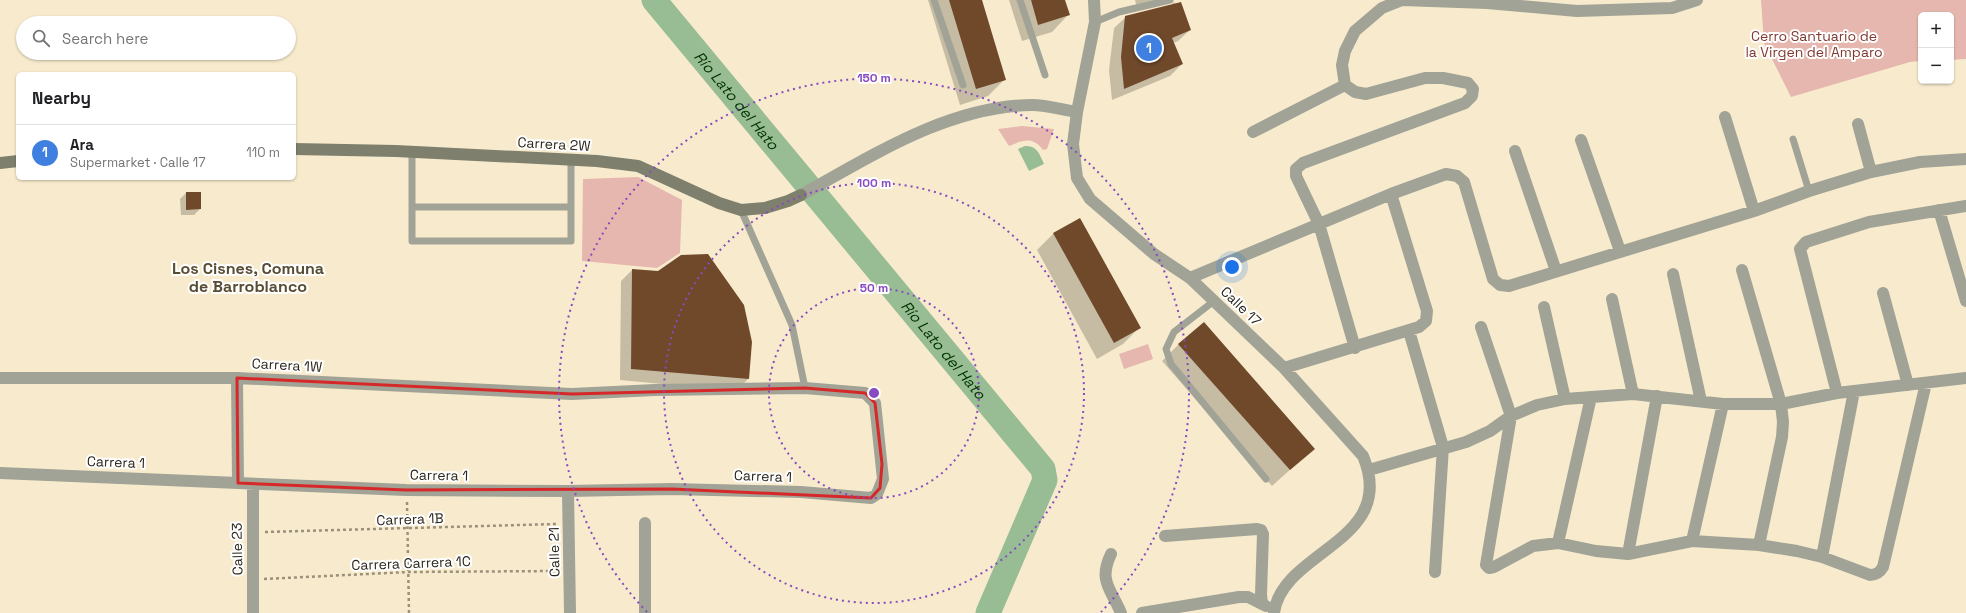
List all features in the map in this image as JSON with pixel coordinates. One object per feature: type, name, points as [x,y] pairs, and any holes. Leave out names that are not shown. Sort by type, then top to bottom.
[{"type":"street","name":"Calle 17","points":[[1094,0],[1095,22],[1077,112],[1073,144],[1077,178],[1090,199],[1154,254],[1190,278],[1284,368],[1363,456],[1369,470],[1370,496],[1362,514],[1351,529],[1289,582],[1281,594],[1274,612]]},
{"type":"street","points":[[1355,348],[1319,224],[1296,176],[1296,169],[1303,163],[1465,103],[1472,96],[1473,89],[1468,83],[1443,78],[1425,78],[1366,94],[1355,92],[1345,85],[1342,65],[1345,51],[1355,31],[1382,8],[1402,0],[1487,3],[1577,11],[1672,8],[1697,0]]},
{"type":"street","points":[[1253,132],[1345,85]]},
{"type":"street","name":"Carrera 2W","points":[[296,149],[412,152],[571,161],[597,161],[638,166],[720,203],[741,210],[765,208],[788,201],[884,150],[930,128],[981,112],[1033,105],[1077,112]]},
{"type":"street","points":[[1726,117],[1754,211]]},
{"type":"street","points":[[1858,124],[1871,172]]},
{"type":"street","points":[[1581,140],[1620,251]]},
{"type":"street","points":[[1516,151],[1556,271]]},
{"type":"street","points":[[1190,278],[1391,194],[1446,174],[1457,176],[1464,182],[1493,279],[1500,285],[1508,286],[1754,211],[1809,191],[1871,172],[1920,162],[1966,159]]},
{"type":"street","points":[[0,163],[16,161]]},
{"type":"street","points":[[1284,368],[1420,328],[1426,321],[1427,311],[1391,194]]},
{"type":"street","points":[[1837,393],[1800,250],[1802,245],[1806,242],[1869,222],[1966,206]]},
{"type":"street","points":[[1938,210],[1966,301]]},
{"type":"street","points":[[1742,270],[1781,404],[1783,422],[1782,437],[1759,545]]},
{"type":"street","points":[[1673,274],[1701,401]]},
{"type":"street","points":[[1883,292],[1908,385]]},
{"type":"street","points":[[1612,299],[1633,394]]},
{"type":"street","points":[[1544,306],[1566,399]]},
{"type":"street","points":[[1481,327],[1511,416],[1486,565],[1489,568],[1494,567],[1533,546],[1558,543],[1596,551],[1628,554],[1692,541],[1759,545],[1822,557],[1870,575],[1875,575],[1880,572],[1883,567],[1926,383]]},
{"type":"street","points":[[1409,331],[1444,447],[1435,572]]},
{"type":"street","name":"Carrera 1W","points":[[0,378],[237,378],[572,394],[655,390],[805,388],[865,393],[875,403],[883,479],[877,494]]},
{"type":"street","points":[[237,378],[238,483]]},
{"type":"street","points":[[1369,470],[1444,447],[1466,442],[1484,434],[1511,416],[1537,405],[1566,399],[1633,394],[1723,404],[1781,404],[1837,393],[1966,378]]},
{"type":"street","points":[[1822,557],[1854,391]]},
{"type":"street","points":[[1628,554],[1657,396]]},
{"type":"street","points":[[1558,543],[1591,397]]},
{"type":"street","points":[[1692,541],[1723,404]]},
{"type":"street","name":"Carrera 1","points":[[0,473],[406,490],[568,491],[672,489],[801,492],[871,498],[877,494]]},
{"type":"street","name":"Calle 23","points":[[253,484],[253,613]]},
{"type":"street","name":"Calle 21","points":[[568,491],[570,613]]},
{"type":"street","points":[[645,522],[645,613]]},
{"type":"street","points":[[1165,536],[1256,529],[1261,530],[1263,534],[1260,594],[1262,604]]},
{"type":"street","points":[[1111,554],[1105,566],[1105,579],[1121,613]]},
{"type":"street","points":[[1142,613],[1239,597],[1248,598],[1262,604],[1274,612]]},
{"type":"lane","points":[[934,0],[963,85]]},
{"type":"lane","points":[[1020,0],[1045,75]]},
{"type":"lane","points":[[1095,22],[1119,12],[1170,0]]},
{"type":"lane","points":[[1793,139],[1809,191]]},
{"type":"lane","points":[[412,152],[412,241],[570,241],[571,161]]},
{"type":"lane","points":[[412,207],[571,207]]},
{"type":"lane","points":[[741,210],[792,324],[805,388]]},
{"type":"lane","points":[[1214,301],[1174,332],[1166,349],[1171,364],[1266,479]]},
{"type":"path","points":[[406,490],[409,613]]},
{"type":"path","name":"Carrera 1B","points":[[252,532],[568,524]]},
{"type":"path","name":"Carrera Carrera 1C","points":[[253,580],[408,572],[569,571]]},
{"type":"highlighted area","points":[[237,378],[572,394],[805,388],[865,393],[875,403],[882,464],[880,488],[871,498],[672,489],[406,490],[238,483]]},
{"type":"green space","name":"Cerro Santuario de la Virgen del Amparo","points":[[1761,0],[1966,0],[1966,59],[1954,60],[1954,12],[1918,12],[1918,61],[1910,62],[1791,97],[1764,43]]},
{"type":"green space","points":[[1022,126],[1054,129],[1047,149],[1043,150],[1032,141],[1028,140],[1009,146],[998,129]]},
{"type":"green space","points":[[638,177],[682,200],[680,253],[657,268],[582,261],[583,179]]},
{"type":"green space","points":[[1148,344],[1153,359],[1124,369],[1119,354]]},
{"type":"shaded area","points":[[1025,146],[1035,149],[1044,164],[1029,171],[1018,149]]},
{"type":"building","points":[[949,0],[982,0],[1006,80],[976,89]]},
{"type":"building","points":[[1031,0],[1065,0],[1070,15],[1038,25]]},
{"type":"building","points":[[1181,2],[1191,30],[1172,38],[1183,64],[1124,89],[1121,57],[1125,16]]},
{"type":"building","points":[[186,192],[201,192],[201,209],[186,210]]},
{"type":"building","points":[[1080,218],[1141,328],[1114,343],[1053,233]]},
{"type":"building","points":[[708,254],[744,305],[752,342],[749,379],[631,369],[632,269],[658,271],[681,255]]},
{"type":"building","points":[[1204,322],[1315,449],[1290,470],[1178,344]]},
{"type":"waterway","name":"Río Lato del Hato","points":[[654,0],[1043,469],[1045,480],[988,613]]},
{"type":"place","name":"Ara","points":[[1149,48]]},
{"type":"district","name":"Los Cisnes, Comuna de Barroblanco","points":[[248,277]]}]
